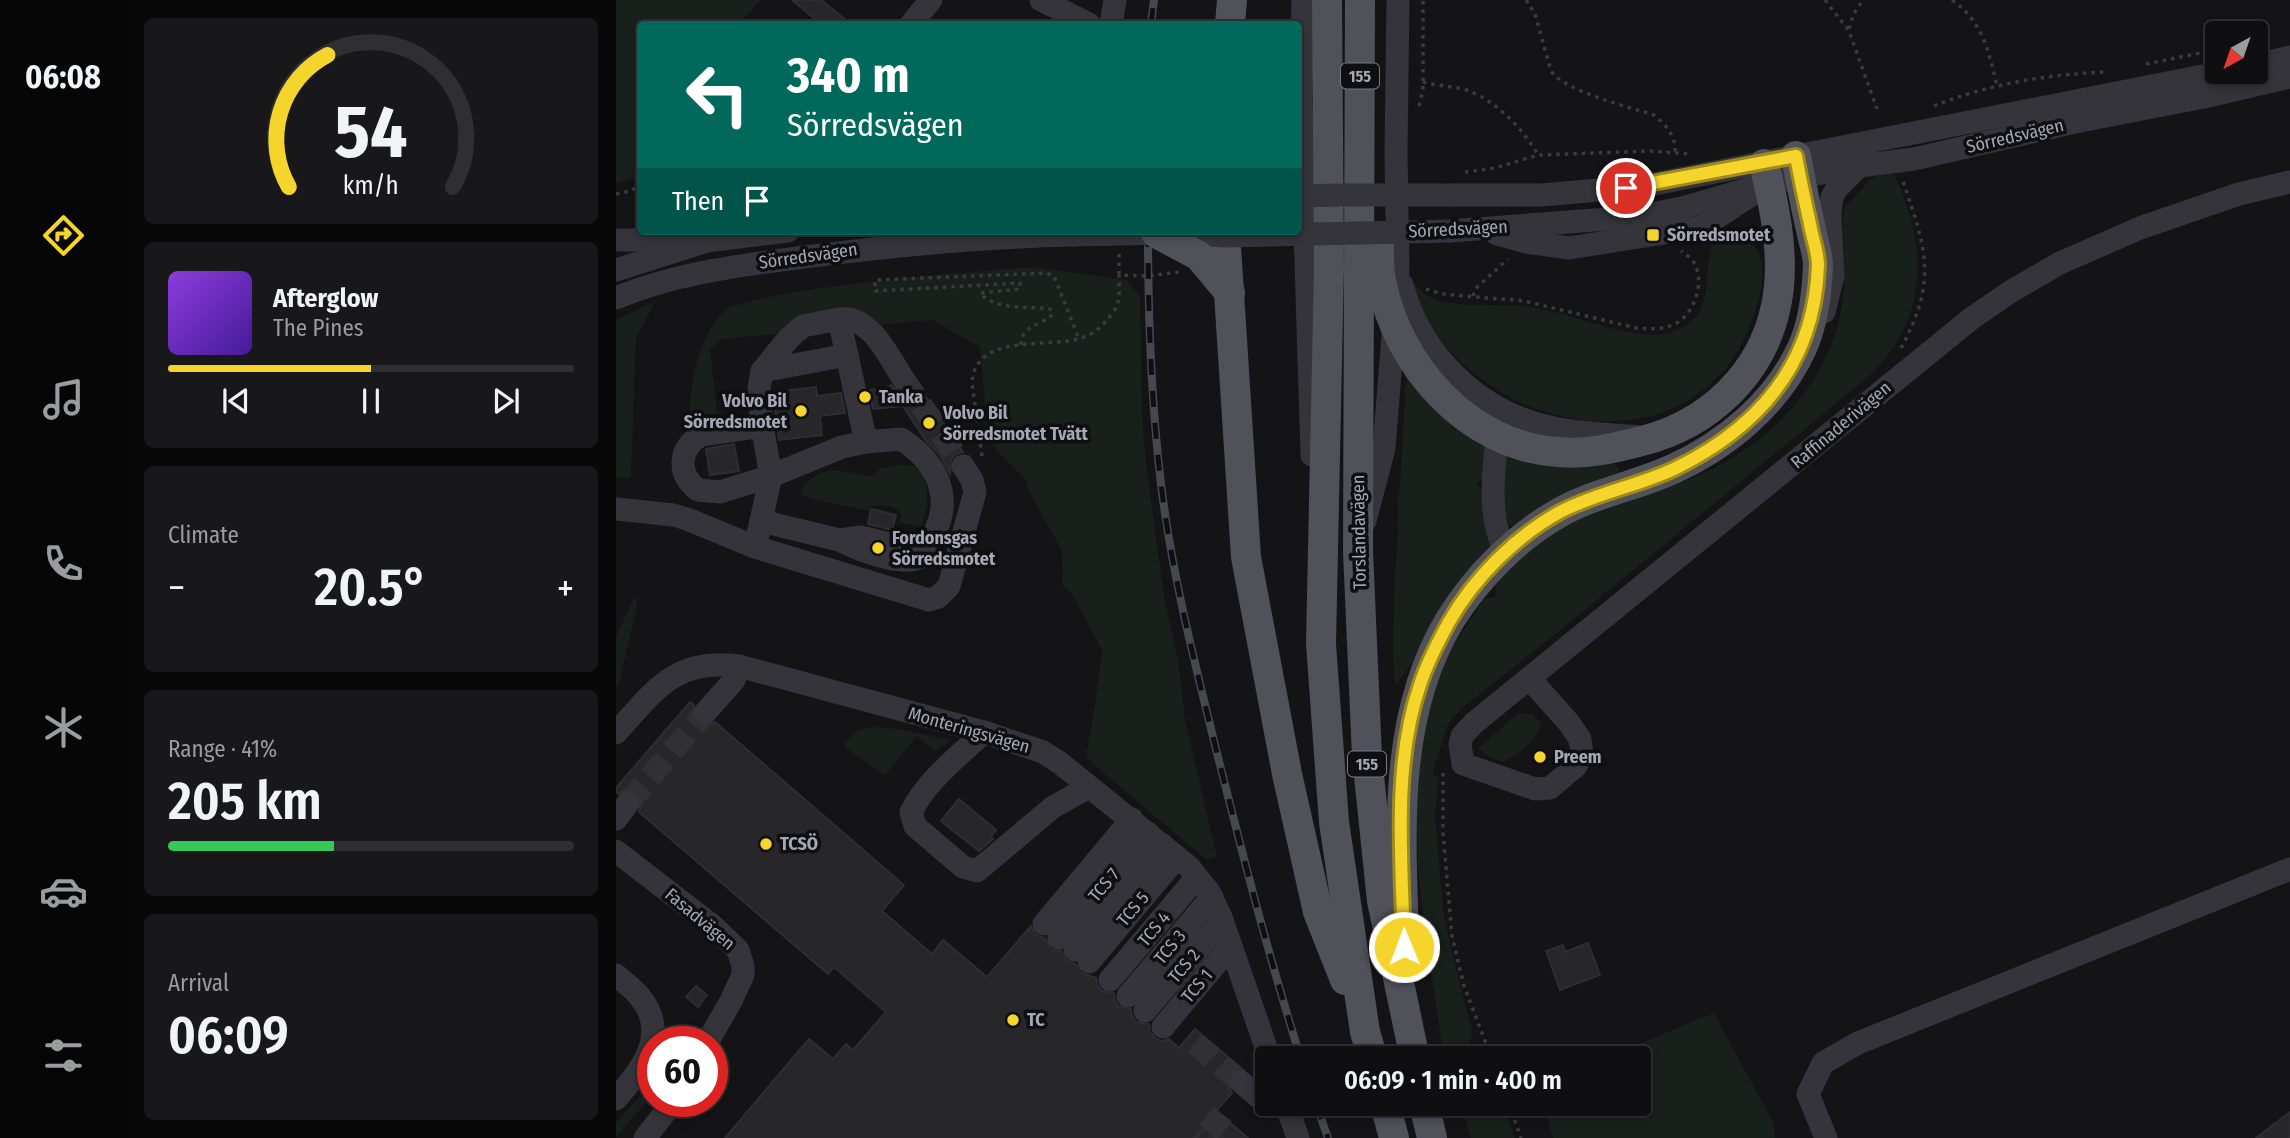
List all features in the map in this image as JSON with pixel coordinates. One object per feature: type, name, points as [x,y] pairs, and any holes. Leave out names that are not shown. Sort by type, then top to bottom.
[{"type":"main road","points":[[1230,21],[1232,0]]},
{"type":"main road","name":"Torslandavägen","points":[[1326,0],[1329,267],[1321,644],[1334,822],[1369,1045]]},
{"type":"main road","name":"Torslandavägen","points":[[1360,0],[1357,551],[1367,757],[1381,901],[1412,1046]]},
{"type":"main road","points":[[1377,0],[1381,282],[1394,325],[1409,356],[1437,392],[1470,420],[1498,435],[1532,448],[1558,452],[1597,452],[1653,438],[1685,426],[1714,407],[1745,375],[1763,345],[1776,306],[1780,258],[1767,174]]},
{"type":"main road","points":[[1406,1017],[1402,800],[1411,721],[1419,686],[1450,620],[1481,578],[1530,531],[1561,512],[1672,469],[1711,448],[1750,419],[1779,387],[1802,348],[1807,333],[1814,307],[1818,262],[1798,167]]},
{"type":"main road","points":[[1160,235],[1199,256],[1230,293]]},
{"type":"main road","points":[[1225,235],[1246,557],[1287,774],[1318,912],[1369,1045]]},
{"type":"main road","points":[[1388,1116],[1394,1138]]},
{"type":"main road","points":[[1427,1116],[1433,1138]]},
{"type":"street","points":[[914,21],[931,0]]},
{"type":"street","points":[[1041,0],[1082,21]]},
{"type":"street","points":[[1112,21],[1115,0]]},
{"type":"street","points":[[1302,50],[1303,0]]},
{"type":"street","points":[[1357,551],[1384,448],[1398,274],[1398,0]]},
{"type":"street","points":[[2268,62],[2290,57]]},
{"type":"street","name":"Sörredsvägen","points":[[1302,197],[1542,195],[1767,174],[2205,76]]},
{"type":"street","name":"Sörredsvägen","points":[[1798,167],[1859,166],[1914,159],[2290,77]]},
{"type":"street","points":[[1302,139],[1321,644]]},
{"type":"street","points":[[1807,333],[1821,318],[1828,302],[1833,276],[1830,214],[1832,197],[1837,188],[1859,166]]},
{"type":"street","name":"Sörredsvägen","points":[[1302,232],[1450,231],[1634,217],[1682,208],[1767,174]]},
{"type":"street","name":"Raffinaderivägen","points":[[1529,678],[1580,739],[1582,754],[1576,766],[1550,788],[1535,789],[1463,764],[1460,744],[1462,736],[1474,723],[1529,678],[1729,517],[1941,342],[2010,292],[2060,263],[2140,228],[2239,194],[2290,182]]},
{"type":"street","name":"Sörredsvägen","points":[[616,240],[707,241],[756,235]]},
{"type":"street","name":"Sörredsvägen","points":[[616,298],[643,287],[734,266],[876,247],[1073,235]]},
{"type":"street","name":"Sörredsvägen","points":[[616,270],[707,241]]},
{"type":"street","points":[[1398,274],[1413,318],[1435,353],[1450,371],[1480,396],[1519,417],[1554,428],[1653,438]]},
{"type":"street","points":[[839,319],[866,442]]},
{"type":"street","points":[[755,547],[771,476],[758,388],[762,371],[789,338],[803,326],[839,319],[860,321],[874,335],[902,377]]},
{"type":"street","points":[[762,371],[847,355]]},
{"type":"street","points":[[761,521],[839,540],[862,537],[921,552],[935,534],[942,498],[937,475],[921,455],[901,439],[866,442],[831,450],[771,476],[720,492],[698,490],[684,476],[682,466],[686,449],[693,440],[701,435],[762,426]]},
{"type":"street","points":[[1498,435],[1493,486],[1500,542],[1507,552]]},
{"type":"street","points":[[616,509],[680,517],[755,547],[922,599],[934,599],[945,591],[951,580],[975,492],[972,480],[963,466]]},
{"type":"street","name":"Monteringsvägen","points":[[616,733],[660,686],[683,671],[705,664],[739,666],[984,732],[1043,752],[1155,839],[1197,877],[1212,897],[1222,921],[1266,1046]]},
{"type":"street","points":[[705,713],[734,680],[739,666]]},
{"type":"street","points":[[984,732],[946,767],[917,799],[911,811],[915,826],[963,867],[977,871],[1053,807],[1089,787]]},
{"type":"street","points":[[1155,839],[1067,943],[1155,839]]},
{"type":"street","name":"Fasadvägen","points":[[616,851],[713,926],[738,950],[743,975],[716,1026]]},
{"type":"street","points":[[1826,1138],[1808,1094],[1823,1063],[1858,1043],[2290,869]]},
{"type":"street","name":"TCS 4","points":[[1110,981],[1197,877]]},
{"type":"street","name":"TCS 3","points":[[1128,996],[1212,897]]},
{"type":"street","name":"TCS 2","points":[[1145,1011],[1222,921]]},
{"type":"street","name":"TCS 1","points":[[1163,1027],[1231,946]]},
{"type":"street","points":[[616,975],[646,1004],[653,1030],[648,1056],[635,1078],[616,1099]]},
{"type":"street","points":[[1241,1082],[1255,1094]]},
{"type":"street","points":[[1279,1116],[1296,1132]]},
{"type":"street","points":[[645,1138],[661,1117]]},
{"type":"path","points":[[1527,0],[1535,14],[1551,71],[1556,78],[1571,87],[1654,115],[1665,124],[1672,135],[1675,152]]},
{"type":"path","points":[[1825,0],[1849,31],[1877,109]]},
{"type":"path","points":[[1849,31],[1853,15],[1863,0]]},
{"type":"path","points":[[1952,0],[1966,10],[1980,29],[1997,86]]},
{"type":"path","points":[[2134,66],[2205,52]]},
{"type":"path","points":[[1933,106],[1997,86],[2075,73],[2109,72]]},
{"type":"path","points":[[1423,82],[1467,90],[1490,102],[1529,139],[1538,155]]},
{"type":"path","points":[[1461,173],[1495,168],[1538,155],[1651,151],[1701,154]]},
{"type":"path","points":[[616,194],[637,187]]},
{"type":"path","points":[[1422,285],[1434,293],[1524,302],[1656,330],[1677,323],[1691,310],[1695,299],[1699,278],[1696,266],[1692,259],[1674,247]]},
{"type":"path","points":[[1474,296],[1475,289],[1512,256]]},
{"type":"path","points":[[1021,345],[1024,331],[1049,318],[1053,314],[1051,309],[1012,306],[990,301],[980,293],[1020,289],[1020,282],[875,291],[874,280],[1046,273],[1054,276],[1079,339]]},
{"type":"path","points":[[1513,1116],[1521,1138]]},
{"type":"shaded area","points":[[616,0],[760,0],[742,21],[637,21],[637,177],[616,183]]},
{"type":"shaded area","points":[[1886,171],[1895,176],[1906,203],[1917,256],[1917,282],[1912,307],[1903,331],[1889,354],[1869,376],[1462,708],[1448,724],[1433,771],[1433,776],[1438,778],[1435,818],[1444,918],[1472,1032],[1469,1044],[1442,1046],[1418,870],[1417,815],[1421,756],[1419,740],[1447,655],[1484,599],[1496,595],[1495,580],[1547,535],[1573,520],[1671,486],[1726,462],[1775,426],[1795,405],[1827,354],[1838,325],[1844,279],[1844,208],[1871,179]]},
{"type":"shaded area","points":[[1726,234],[1746,238],[1757,249],[1762,266],[1756,307],[1740,346],[1721,373],[1695,396],[1663,412],[1628,420],[1574,419],[1539,410],[1509,397],[1467,368],[1444,344],[1427,320],[1411,283],[1411,278],[1427,295],[1443,302],[1530,307],[1620,330],[1650,335],[1664,334],[1686,326],[1697,316],[1706,289],[1711,249],[1717,240]]},
{"type":"shaded area","points":[[1034,267],[1127,280],[1140,297],[1142,412],[1146,464],[1165,603],[1178,659],[1185,720],[1217,857],[1207,860],[1086,756],[1102,650],[1071,593],[1062,585],[1061,549],[1030,493],[1026,480],[988,441],[980,347],[932,320],[722,339],[710,349],[717,414],[706,425],[690,423],[696,364],[707,336],[723,312],[741,304],[819,288]]},
{"type":"shaded area","points":[[651,303],[653,306],[636,338],[630,478],[616,477],[616,320]]},
{"type":"shaded area","points":[[1406,374],[1485,441],[1485,478],[1477,483],[1486,501],[1491,526],[1491,549],[1397,684],[1394,679],[1394,606]]},
{"type":"shaded area","points":[[1504,451],[1614,463],[1619,469],[1618,473],[1514,529],[1505,518]]},
{"type":"shaded area","points":[[899,465],[913,466],[924,474],[927,501],[920,527],[899,522],[902,514],[888,506],[871,506],[868,511],[802,495],[801,491],[809,481],[825,471],[872,476],[880,469]]},
{"type":"shaded area","points":[[635,595],[637,606],[619,683],[616,686],[616,637]]},
{"type":"shaded area","points":[[1518,714],[1532,714],[1541,723],[1526,747],[1503,762],[1491,758],[1478,748]]},
{"type":"shaded area","points":[[873,727],[898,729],[951,740],[935,751],[917,736],[885,775],[844,744],[858,730]]},
{"type":"shaded area","points":[[1714,1013],[1774,1124],[1775,1138],[1553,1138],[1546,1116],[1651,1116],[1651,1046],[1634,1046]]},
{"type":"shaded area","points":[[637,1099],[637,1112],[616,1137],[616,1123]]},
{"type":"shaded area","points":[[1465,1116],[1507,1116],[1515,1138],[1471,1138]]},
{"type":"building","points":[[792,0],[821,0],[847,21],[817,21]]},
{"type":"building","name":"Volvo Bil Sörredsmotet Tvätt","points":[[915,381],[963,452],[951,459],[950,474],[940,455],[926,441],[903,406],[873,409],[869,390],[891,385],[896,390],[903,391],[910,389]]},
{"type":"building","points":[[816,387],[817,396],[841,393],[845,413],[820,416],[822,435],[779,440],[773,392]]},
{"type":"building","points":[[734,444],[739,471],[710,475],[706,449]]},
{"type":"building","points":[[871,509],[896,515],[892,530],[868,524]]},
{"type":"building","name":"TC","points":[[690,702],[694,705],[692,717],[696,724],[709,726],[715,722],[904,885],[882,911],[932,954],[943,940],[987,977],[1031,926],[1036,935],[1045,938],[1051,949],[1061,951],[1066,960],[1075,964],[1081,973],[1096,978],[1102,991],[1114,993],[1118,1006],[1131,1009],[1136,1022],[1149,1024],[1150,1032],[1155,1038],[1161,1041],[1169,1039],[1179,1048],[1195,1029],[1241,1068],[1230,1074],[1228,1086],[1232,1093],[1216,1111],[1248,1138],[725,1138],[809,1039],[833,1059],[846,1044],[853,1050],[886,1012],[834,967],[828,974],[639,812],[642,804],[637,792],[629,789],[618,794],[616,792],[616,788]]},
{"type":"building","points":[[959,799],[996,830],[991,837],[993,839],[979,851],[941,821]]},
{"type":"building","points":[[1588,943],[1600,975],[1560,990],[1546,951],[1563,945],[1565,952]]},
{"type":"building","points":[[696,986],[707,995],[698,1007],[686,997]]},
{"type":"building","points":[[2290,1112],[2290,1138],[2256,1138]]},
{"type":"tunnel","points":[[902,377],[963,466]]},
{"type":"tunnel","points":[[628,803],[705,713]]},
{"type":"tunnel","points":[[1195,1043],[1241,1082]]},
{"type":"tunnel","points":[[1207,1116],[1233,1138]]},
{"type":"railway","points":[[1151,21],[1154,0]]},
{"type":"railway","points":[[1148,235],[1149,326],[1155,421],[1171,552],[1237,830],[1297,1046]]},
{"type":"railway","points":[[1320,1116],[1328,1138]]},
{"type":"place","name":"Sörredsmotet","points":[[1653,235]]},
{"type":"place","name":"Tanka","points":[[865,397]]},
{"type":"place","name":"Volvo Bil Sörredsmotet","points":[[801,411]]},
{"type":"place","name":"Volvo Bil Sörredsmotet Tvätt","points":[[929,423]]},
{"type":"place","name":"Fordonsgas Sörredsmotet","points":[[878,548]]},
{"type":"place","name":"Preem","points":[[1540,757]]},
{"type":"place","name":"TCSÖ","points":[[766,844]]},
{"type":"place","name":"TC","points":[[1013,1020]]},
{"type":"route","points":[[1404,947],[1402,800],[1406,754],[1419,686],[1450,620],[1481,578],[1530,531],[1561,512],[1672,469],[1711,448],[1750,419],[1779,387],[1802,348],[1807,333],[1814,307],[1818,262],[1796,156],[1626,188]]}]
